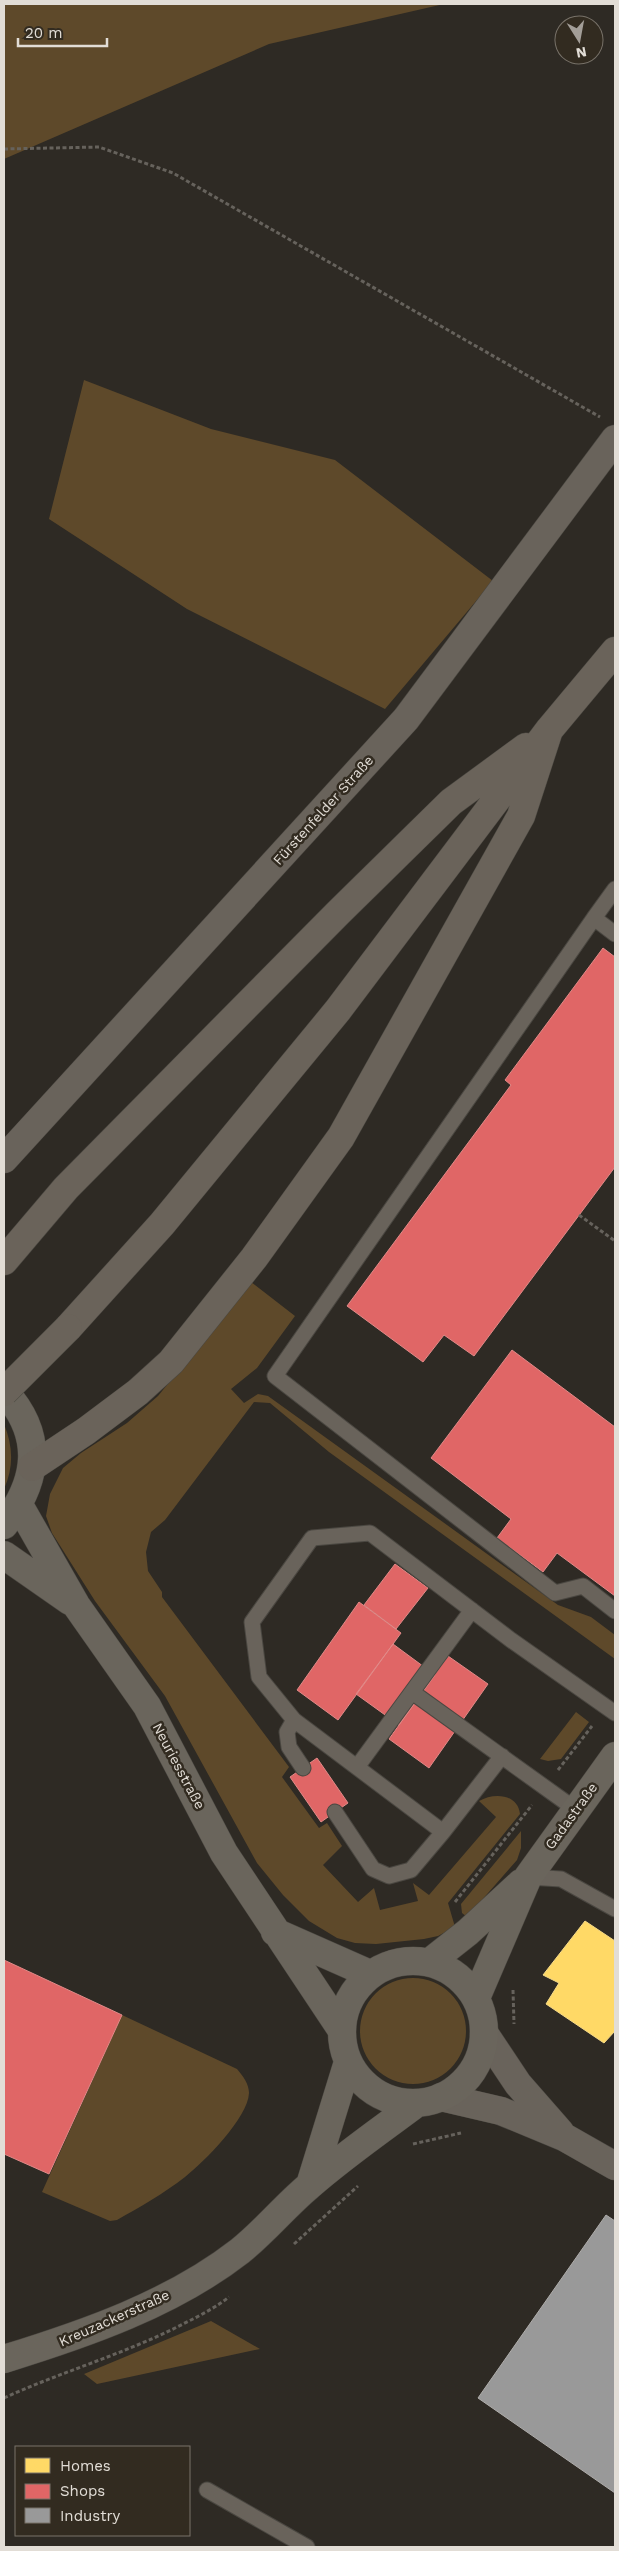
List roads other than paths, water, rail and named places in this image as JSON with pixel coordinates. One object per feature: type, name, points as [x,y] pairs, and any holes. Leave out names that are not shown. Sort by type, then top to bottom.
[{"type":"main road","points":[[4,1391],[68,1328],[162,1224],[338,1010],[549,730],[615,651]]},
{"type":"main road","points":[[4,1261],[66,1188],[451,802],[549,730]]},
{"type":"main road","points":[[32,1467],[101,1420],[138,1392],[171,1362],[254,1258],[341,1137],[521,816],[549,730]]},
{"type":"street","name":"Fürstenfelder Straße","points":[[4,1159],[406,719],[611,430]]},
{"type":"street","points":[[4,1391],[18,1406],[30,1435],[32,1467],[28,1487],[12,1515]]},
{"type":"street","name":"Neuriesstraße","points":[[12,1515],[147,1706],[224,1853],[341,2029]]},
{"type":"street","name":"Neuriesstraße","points":[[4,1554],[76,1605]]},
{"type":"street","name":"Gadastraße","points":[[430,1962],[468,1932],[528,1876],[575,1809],[614,1760]]},
{"type":"street","name":"Gadastraße","points":[[476,1998],[528,1876]]},
{"type":"street","points":[[275,1931],[370,1974]]},
{"type":"street","points":[[429,2100],[459,2086],[472,2071],[481,2053],[484,2033],[481,2009],[476,1998],[452,1972],[430,1962],[409,1961],[385,1966],[370,1974],[350,1998],[341,2029],[348,2062],[360,2080],[376,2093],[396,2101],[429,2100],[501,2111],[564,2137],[615,2166]]},
{"type":"street","points":[[484,2033],[518,2084],[564,2137]]},
{"type":"street","name":"Kreuzackerstraße","points":[[310,2185],[348,2062]]},
{"type":"street","name":"Kreuzackerstraße","points":[[4,2359],[55,2344],[128,2315],[190,2284],[240,2251],[310,2185],[429,2100]]},
{"type":"lane","points":[[615,889],[275,1376],[555,1592],[583,1586],[615,1611]]},
{"type":"lane","points":[[594,918],[615,934]]},
{"type":"lane","points":[[443,1832],[294,1720],[259,1677],[252,1622],[312,1538],[370,1533],[511,1640],[615,1713]]},
{"type":"lane","points":[[357,1767],[472,1610]]},
{"type":"lane","points":[[412,1692],[575,1809]]},
{"type":"lane","points":[[294,1720],[287,1732],[289,1747],[304,1768]]},
{"type":"lane","points":[[335,1812],[373,1869],[389,1876],[411,1870],[502,1756]]},
{"type":"lane","points":[[528,1876],[562,1879],[615,1909]]},
{"type":"lane","points":[[207,2490],[307,2547]]}]
